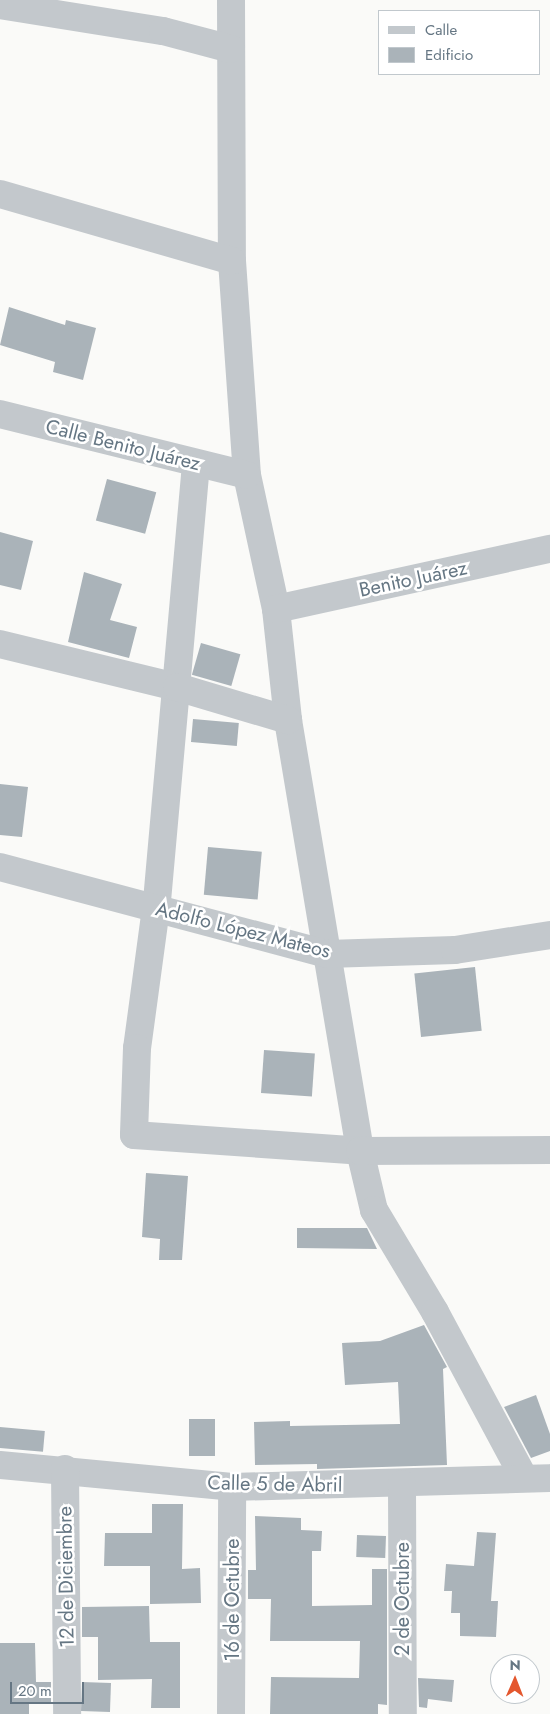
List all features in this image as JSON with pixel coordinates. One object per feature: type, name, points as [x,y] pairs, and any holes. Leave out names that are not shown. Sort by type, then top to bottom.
[{"type":"street","points":[[231,0],[232,261],[246,475],[276,609],[288,720],[360,1151],[374,1210],[435,1312],[523,1476]]},
{"type":"street","points":[[0,5],[163,31],[232,48]]},
{"type":"street","points":[[0,194],[232,261]]},
{"type":"street","name":"Calle Benito Juárez","points":[[0,414],[246,475]]},
{"type":"street","points":[[196,464],[156,908],[138,1048],[134,1135],[360,1151],[550,1150]]},
{"type":"street","name":"Benito Juárez","points":[[276,609],[550,550]]},
{"type":"street","points":[[0,644],[177,687],[288,720]]},
{"type":"street","name":"Adolfo López Mateos","points":[[0,867],[327,954],[455,950],[550,935]]},
{"type":"street","name":"Calle 5 de Abril","points":[[0,1465],[65,1469],[232,1486],[402,1484],[523,1476],[550,1478]]},
{"type":"street","name":"12 de Diciembre","points":[[65,1469],[67,1714]]},
{"type":"street","name":"2 de Octubre","points":[[402,1484],[403,1714]]},
{"type":"street","name":"16 de Octubre","points":[[232,1486],[232,1714]]},
{"type":"building","points":[[9,307],[65,325],[66,320],[96,328],[83,380],[53,372],[55,362],[0,345]]},
{"type":"building","points":[[107,479],[156,492],[145,534],[96,521]]},
{"type":"building","points":[[0,532],[33,541],[21,590],[0,585]]},
{"type":"building","points":[[84,572],[122,584],[110,620],[137,627],[129,658],[68,642]]},
{"type":"building","points":[[201,643],[240,654],[231,686],[192,675]]},
{"type":"building","points":[[193,719],[239,723],[237,746],[191,742]]},
{"type":"building","points":[[0,784],[28,787],[22,837],[0,835]]},
{"type":"building","points":[[208,847],[262,852],[258,900],[204,895]]},
{"type":"building","points":[[475,967],[482,1031],[421,1037],[414,973]]},
{"type":"building","points":[[264,1050],[315,1054],[312,1096],[261,1093]]},
{"type":"building","points":[[146,1173],[188,1176],[182,1260],[159,1260],[160,1239],[142,1237]]},
{"type":"building","points":[[297,1228],[367,1228],[377,1249],[297,1248]]},
{"type":"building","points":[[424,1325],[447,1367],[443,1369],[447,1465],[317,1469],[317,1464],[255,1465],[254,1422],[290,1421],[290,1426],[400,1424],[398,1382],[345,1385],[342,1343],[380,1341]]},
{"type":"building","points":[[536,1395],[550,1434],[550,1451],[531,1458],[504,1407]]},
{"type":"building","points":[[189,1419],[215,1419],[215,1456],[189,1456]]},
{"type":"building","points":[[0,1427],[45,1431],[43,1452],[0,1448]]},
{"type":"building","points":[[152,1504],[183,1504],[182,1569],[200,1568],[201,1603],[150,1604],[150,1566],[104,1566],[105,1533],[152,1533]]},
{"type":"building","points":[[255,1516],[301,1518],[301,1530],[322,1531],[321,1551],[312,1551],[312,1606],[372,1605],[372,1569],[387,1569],[387,1705],[378,1704],[378,1714],[270,1714],[271,1677],[359,1678],[360,1641],[270,1641],[271,1599],[248,1599],[248,1570],[256,1570]]},
{"type":"building","points":[[477,1532],[496,1533],[491,1601],[498,1601],[496,1637],[460,1636],[460,1613],[451,1613],[452,1591],[444,1591],[446,1564],[474,1566]]},
{"type":"building","points":[[357,1535],[386,1536],[385,1558],[356,1557]]},
{"type":"building","points":[[149,1606],[150,1642],[180,1642],[180,1708],[151,1708],[152,1679],[98,1680],[98,1637],[82,1637],[82,1607]]},
{"type":"building","points":[[0,1643],[35,1643],[36,1682],[51,1682],[51,1702],[29,1702],[29,1714],[0,1714]]},
{"type":"building","points":[[418,1678],[454,1680],[452,1702],[428,1699],[427,1708],[419,1707]]},
{"type":"building","points":[[82,1682],[111,1683],[110,1712],[81,1711]]}]
